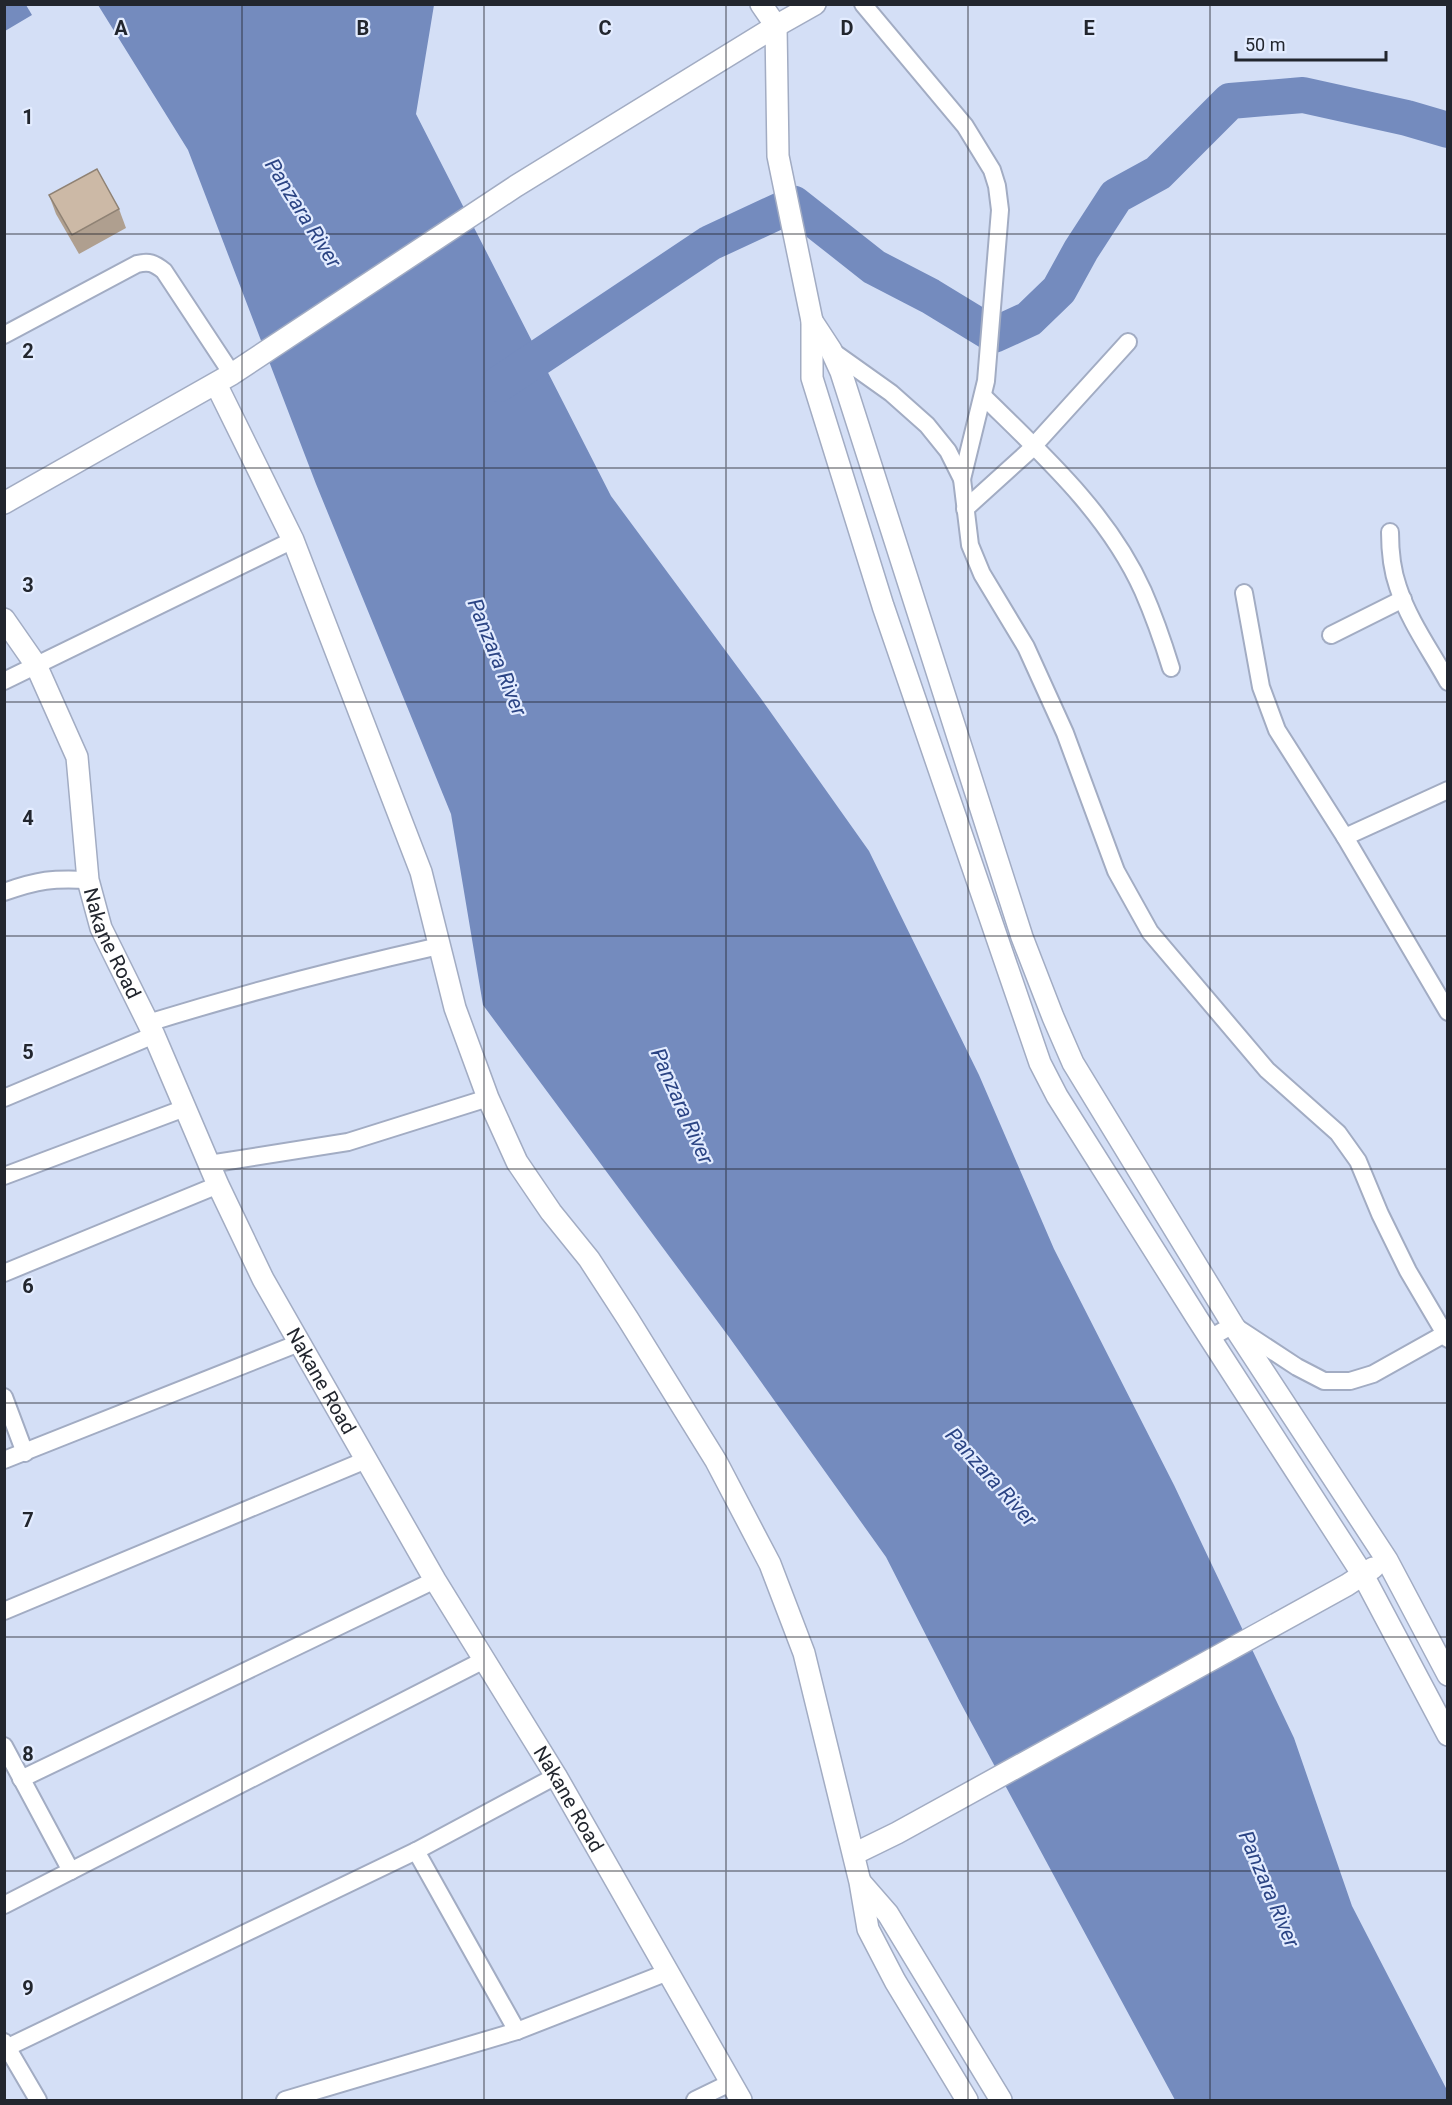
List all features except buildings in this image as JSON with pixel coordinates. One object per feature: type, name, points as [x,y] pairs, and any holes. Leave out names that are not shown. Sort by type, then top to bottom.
[{"type":"street","points":[[761,4],[776,26],[778,156],[812,321],[812,378],[887,617],[1040,1063],[1057,1096],[1210,1338],[1448,1735]]},
{"type":"street","points":[[4,503],[254,361],[516,186],[815,4]]},
{"type":"street","points":[[863,4],[965,126],[992,170],[997,186],[1000,210],[984,388],[962,479],[970,545],[982,574],[1026,647],[1065,733],[1116,871],[1150,932],[1267,1070],[1338,1133],[1358,1161],[1380,1214],[1408,1271],[1446,1335],[1373,1374],[1350,1381],[1324,1381],[1297,1367],[1233,1325]]},
{"type":"street","points":[[4,335],[137,264],[148,261],[164,271],[224,379],[294,540],[421,872],[455,1008],[488,1098],[517,1162],[551,1212],[589,1259],[628,1320],[716,1461],[770,1564],[804,1653],[861,1882],[868,1929],[895,1981],[967,2100]]},
{"type":"street","points":[[812,321],[831,350],[841,372],[1022,937],[1073,1063],[1233,1325],[1387,1560],[1448,1675]]},
{"type":"street","points":[[965,509],[1034,446],[1128,342]]},
{"type":"street","points":[[831,350],[891,393],[927,425],[948,451],[962,479]]},
{"type":"street","points":[[984,388],[1056,468],[1096,516],[1121,551],[1142,589],[1171,668]]},
{"type":"street","points":[[1390,532],[1390,551],[1403,599],[1447,681]]},
{"type":"street","points":[[4,681],[294,540]]},
{"type":"street","points":[[1244,593],[1261,687],[1277,730],[1345,837],[1448,1012]]},
{"type":"street","points":[[1331,634],[1403,599]]},
{"type":"street","name":"Nakane Road","points":[[4,619],[36,665],[77,757],[88,880],[101,928],[151,1029],[218,1185],[262,1279],[435,1580],[555,1776],[736,2091]]},
{"type":"street","points":[[1345,837],[1448,790]]},
{"type":"street","points":[[4,892],[34,881],[88,880]]},
{"type":"street","points":[[4,1098],[151,1029],[233,997],[336,969],[440,946]]},
{"type":"street","points":[[209,1164],[348,1143],[488,1098]]},
{"type":"street","points":[[4,1176],[185,1108]]},
{"type":"street","points":[[4,1274],[218,1185]]},
{"type":"street","points":[[1210,1338],[1233,1325]]},
{"type":"street","points":[[4,1460],[299,1343]]},
{"type":"street","points":[[4,1397],[25,1453]]},
{"type":"street","points":[[4,1611],[366,1460]]},
{"type":"street","points":[[854,1854],[897,1833],[1355,1580],[1387,1560]]},
{"type":"street","points":[[21,1779],[435,1580]]},
{"type":"street","points":[[4,1905],[484,1660]]},
{"type":"street","points":[[4,1746],[71,1872]]},
{"type":"street","points":[[38,2100],[6,2046],[416,1851],[555,1776]]},
{"type":"street","points":[[416,1851],[517,2031]]},
{"type":"street","points":[[861,1882],[888,1914],[1001,2100]]},
{"type":"street","points":[[285,2100],[517,2031],[668,1972]]},
{"type":"street","points":[[696,2100],[736,2091]]},
{"type":"water","points":[[5,4],[26,5],[32,15],[5,31]]},
{"type":"water","name":"Panzara River","points":[[98,5],[434,5],[416,114],[611,496],[762,700],[869,851],[979,1075],[1054,1249],[1174,1485],[1294,1738],[1352,1906],[1447,2090],[1447,2100],[1175,2100],[959,1700],[886,1557],[729,1337],[483,1005],[451,814],[316,484],[188,150]]},
{"type":"waterway","points":[[499,384],[710,243],[794,204],[874,267],[930,296],[994,335],[1029,319],[1059,290],[1081,250],[1116,196],[1158,173],[1230,101],[1303,95],[1407,118],[1448,130]]}]
